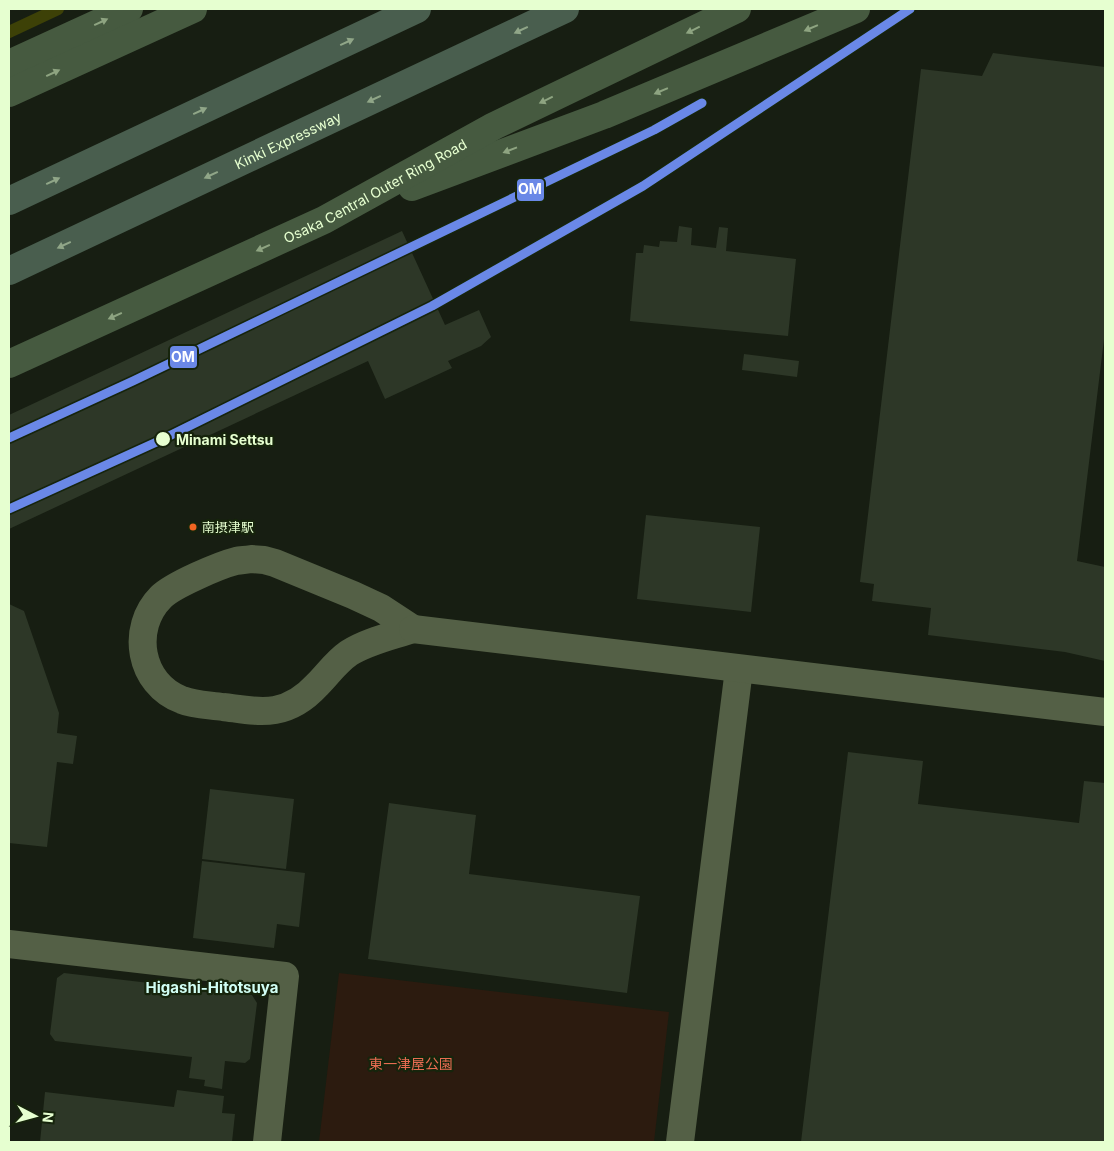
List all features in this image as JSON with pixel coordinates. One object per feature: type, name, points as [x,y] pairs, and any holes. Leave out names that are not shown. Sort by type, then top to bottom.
[{"type":"highway","points":[[9,202],[417,9]]},
{"type":"highway","name":"Kinki Expressway","points":[[9,271],[566,9]]},
{"type":"main road","points":[[9,64],[129,9]]},
{"type":"main road","points":[[9,93],[193,9]]},
{"type":"main road","name":"Osaka Central Outer Ring Road","points":[[9,364],[324,220],[494,126],[736,9]]},
{"type":"main road","points":[[324,220],[604,115],[856,9]]},
{"type":"street","points":[[413,629],[381,608],[353,595],[276,563],[252,559],[222,565],[174,587],[162,595],[153,606],[147,618],[142,632],[142,646],[150,673],[170,694],[182,700],[196,703],[263,711],[278,710],[302,699],[334,665],[349,653],[375,641],[413,629],[1105,712]]},
{"type":"street","points":[[680,1142],[738,669]]},
{"type":"street","points":[[9,944],[285,976],[267,1142]]},
{"type":"green space","name":"東一津屋公園","points":[[339,973],[669,1012],[654,1142],[319,1142]]},
{"type":"building","points":[[993,53],[1105,67],[1105,331],[1077,561],[1105,567],[1105,661],[1065,652],[928,635],[931,608],[872,601],[874,584],[860,582],[921,69],[982,76]]},
{"type":"building","points":[[679,226],[692,228],[691,245],[716,248],[719,227],[728,228],[726,251],[796,259],[788,336],[630,321],[636,253],[643,253],[644,245],[659,247],[660,241],[677,242]]},
{"type":"building","points":[[402,231],[445,325],[479,310],[491,337],[481,346],[448,361],[452,368],[385,399],[368,361],[9,529],[9,415]]},
{"type":"building","points":[[744,354],[799,361],[797,377],[742,370]]},
{"type":"building","points":[[646,515],[760,527],[751,612],[637,599]]},
{"type":"building","points":[[9,604],[24,611],[59,713],[57,733],[77,736],[73,764],[57,762],[47,847],[9,843]]},
{"type":"building","points":[[848,752],[923,761],[918,804],[1079,823],[1084,781],[1105,783],[1105,1142],[801,1142]]},
{"type":"building","points":[[210,789],[294,799],[286,869],[202,859]]},
{"type":"building","points":[[389,803],[476,815],[469,874],[640,896],[627,993],[368,959]]},
{"type":"building","points":[[202,861],[305,873],[299,927],[277,924],[274,948],[193,938]]},
{"type":"building","points":[[64,973],[252,995],[257,1003],[250,1059],[245,1063],[225,1061],[222,1089],[204,1086],[205,1080],[189,1078],[192,1057],[55,1041],[50,1034],[57,978]]},
{"type":"building","points":[[177,1090],[224,1096],[222,1113],[235,1114],[232,1142],[40,1142],[45,1092],[174,1107]]},
{"type":"waterway","points":[[9,32],[58,9]]},
{"type":"transit line","name":"OM","points":[[9,509],[161,440],[432,306],[643,186],[910,9]]},
{"type":"transit line","name":"OM","points":[[9,438],[133,381],[654,130],[702,103]]},
{"type":"place","name":"Minami Settsu","points":[[163,439]]},
{"type":"place","name":"南摂津駅","points":[[193,527]]},
{"type":"district","name":"Higashi-Hitotsuya","points":[[212,987]]}]
